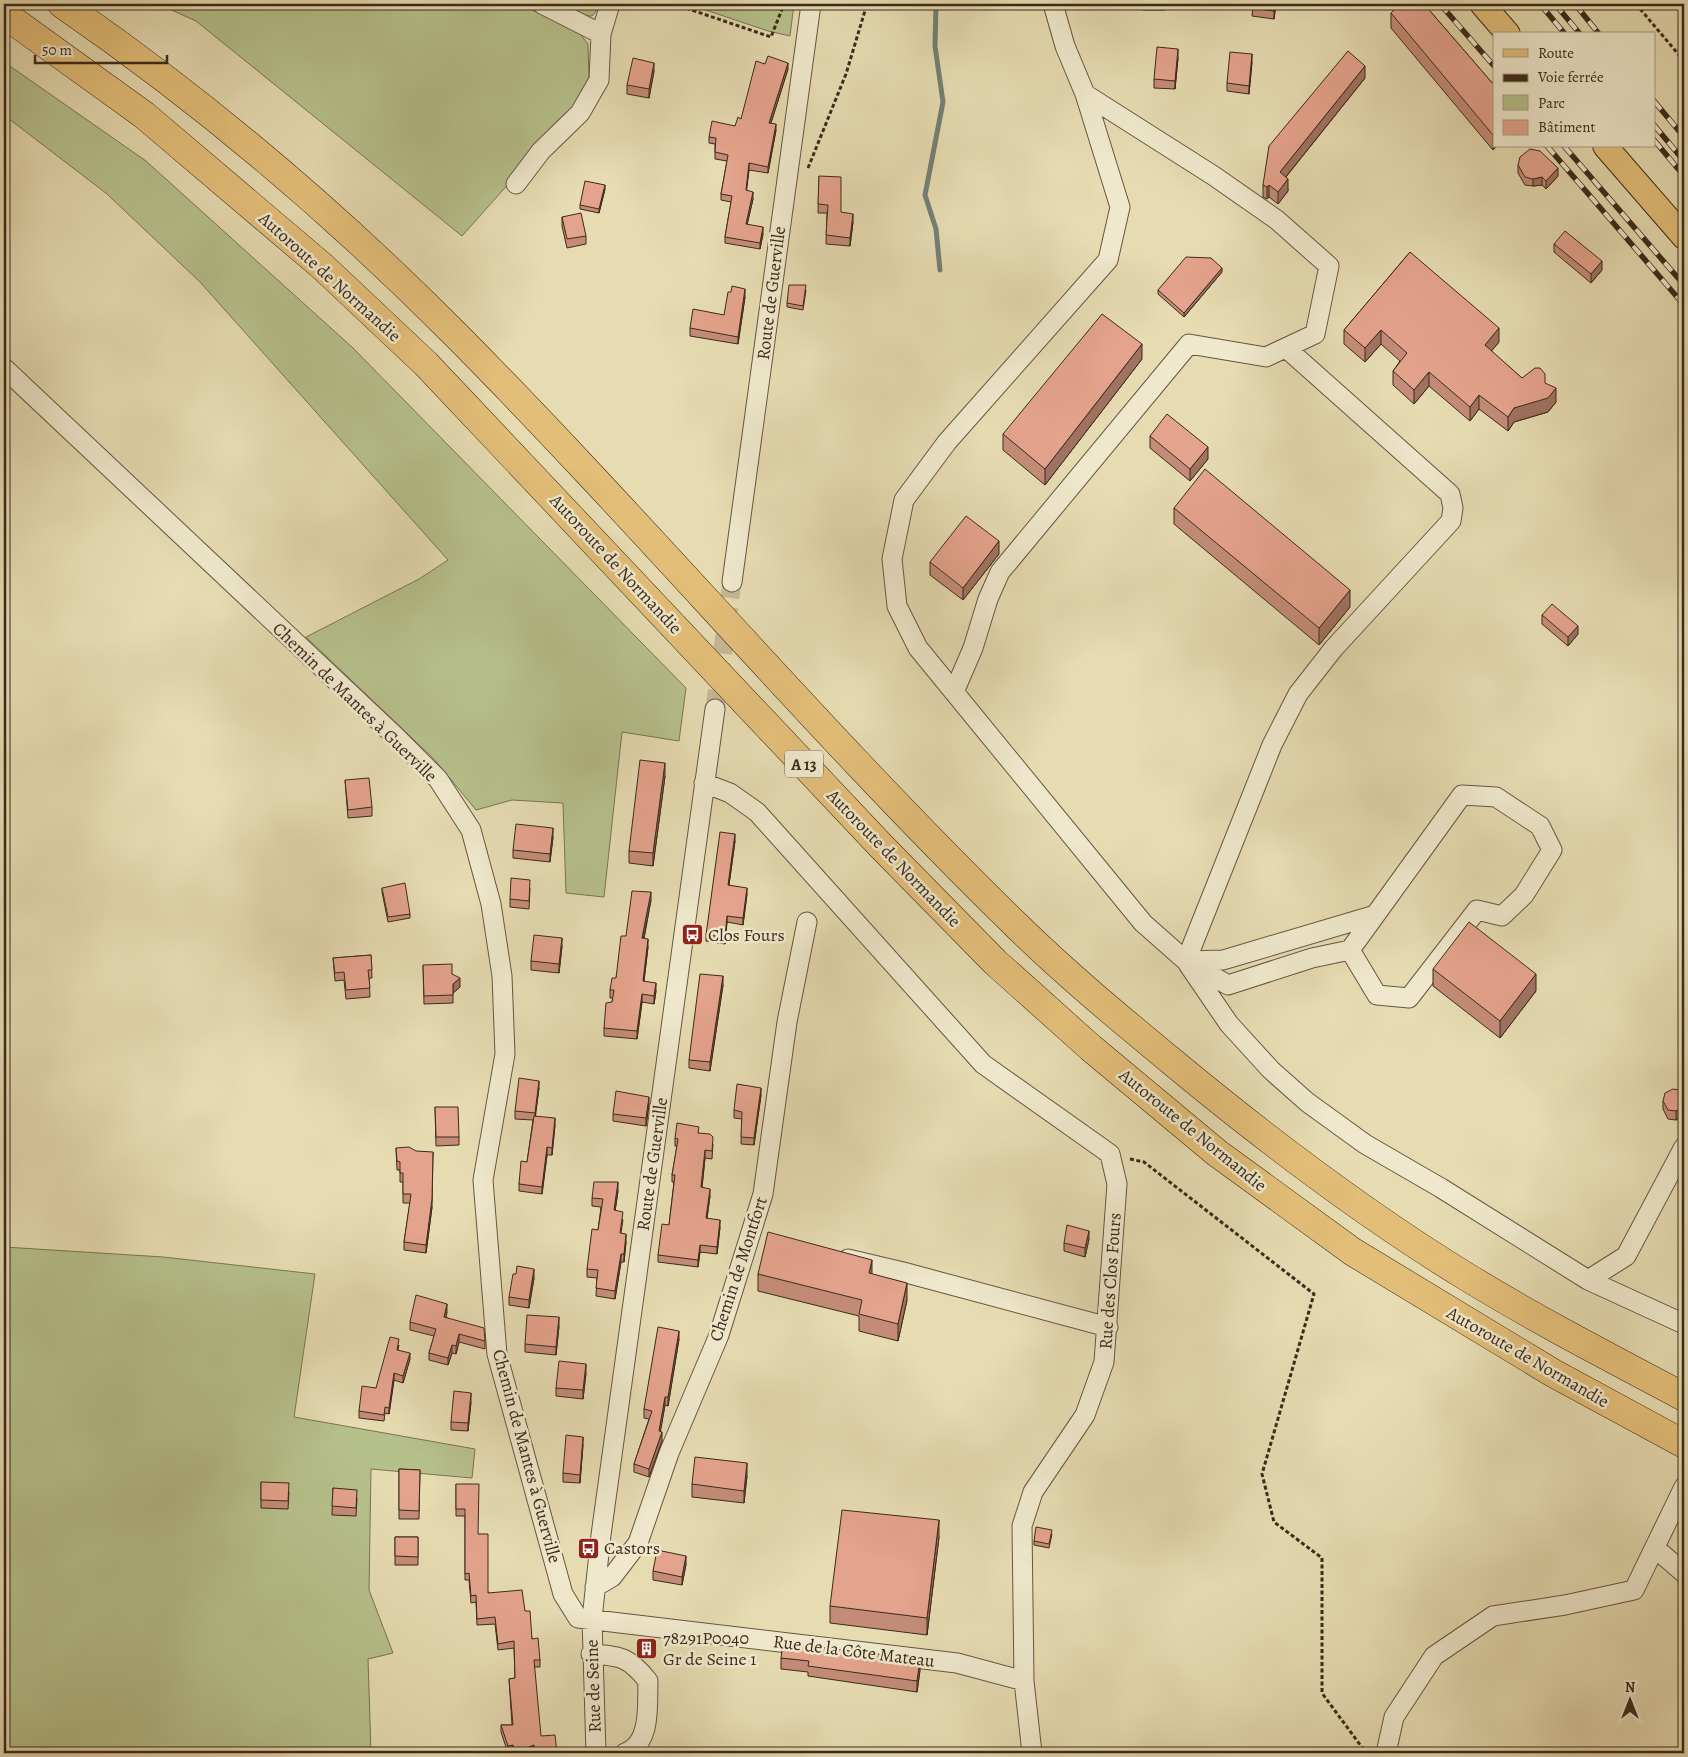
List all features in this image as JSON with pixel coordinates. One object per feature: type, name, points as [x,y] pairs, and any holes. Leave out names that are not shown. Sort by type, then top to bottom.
[{"type":"highway","name":"A 13","points":[[62,4],[169,82],[249,146],[354,238],[456,335],[651,539],[918,827],[1019,928],[1121,1020],[1253,1128],[1374,1216],[1466,1277],[1684,1397]]},
{"type":"highway","name":"Autoroute de Normandie","points":[[4,14],[144,115],[323,267],[405,345],[614,562],[881,846],[995,962],[1091,1048],[1217,1153],[1353,1252],[1553,1373],[1676,1440]]},
{"type":"main road","points":[[1482,4],[1506,32]]},
{"type":"main road","points":[[1607,148],[1684,237]]},
{"type":"street","points":[[542,4],[601,34]]},
{"type":"street","points":[[516,184],[541,152],[580,113],[599,80],[601,34],[610,4]]},
{"type":"street","name":"Route de Guerville","points":[[732,582],[811,4]]},
{"type":"street","points":[[1054,4],[1065,46],[1085,94],[1120,207],[1108,260],[947,442],[904,500],[892,559],[897,606],[918,648],[1143,923],[1186,961],[1228,984],[1312,958],[1350,950],[1462,795],[1496,796],[1540,826],[1552,850],[1524,895],[1502,916],[1477,910],[1409,998],[1377,995],[1350,950]]},
{"type":"street","points":[[954,692],[974,648],[988,599],[1000,572],[1189,344],[1266,357],[1315,334],[1329,266],[1277,220],[1214,176],[1085,94]]},
{"type":"street","points":[[1186,961],[1272,745],[1298,694],[1334,648],[1451,521],[1453,508],[1450,494],[1286,348]]},
{"type":"street","name":"Chemin de Mantes à Guerville","points":[[4,368],[305,654],[396,737],[438,780],[471,830],[490,904],[502,976],[505,1054],[483,1180],[498,1354],[563,1594],[578,1618],[592,1619]]},
{"type":"street","name":"Route de Guerville","points":[[592,1619],[715,709]]},
{"type":"street","points":[[704,783],[730,793],[751,807],[840,908],[983,1064],[1110,1154]]},
{"type":"street","points":[[1186,961],[1222,960],[1376,914]]},
{"type":"street","name":"Chemin de Montfort","points":[[595,1587],[612,1577],[638,1543],[670,1453],[719,1334],[763,1194],[787,1022],[807,922]]},
{"type":"street","points":[[1186,961],[1229,1024],[1271,1070],[1306,1102],[1365,1144],[1441,1188],[1588,1280],[1684,1324]]},
{"type":"street","points":[[1588,1280],[1626,1256],[1684,1146]]},
{"type":"street","name":"Rue des Clos Fours","points":[[1032,1753],[1024,1681],[1022,1526],[1032,1492],[1085,1416],[1104,1362],[1117,1184],[1110,1154]]},
{"type":"street","points":[[834,1256],[903,1272],[1108,1327]]},
{"type":"street","points":[[1386,1753],[1394,1717],[1434,1656],[1493,1616],[1565,1606],[1634,1590],[1684,1487]]},
{"type":"street","points":[[1655,1548],[1684,1573]]},
{"type":"street","name":"Rue de Seine","points":[[592,1619],[591,1654],[596,1753]]},
{"type":"street","name":"Rue de la Côte Mateau","points":[[592,1619],[957,1663],[1024,1681]]},
{"type":"street","points":[[591,1654],[613,1656],[634,1663],[648,1681],[644,1735],[629,1752],[625,1753]]},
{"type":"path","points":[[674,4],[771,37],[784,4]]},
{"type":"path","points":[[807,170],[846,74],[867,4]]},
{"type":"path","points":[[1636,4],[1684,61]]},
{"type":"path","points":[[1110,1154],[1144,1162],[1314,1294],[1262,1474],[1274,1522],[1322,1558],[1322,1693],[1366,1753]]},
{"type":"green space","points":[[158,4],[521,4],[580,34],[588,44],[589,79],[576,108],[462,236],[196,21]]},
{"type":"green space","points":[[553,4],[602,4],[592,16],[575,15]]},
{"type":"green space","points":[[688,4],[794,4],[790,36],[768,31]]},
{"type":"green space","points":[[4,62],[146,161],[353,348],[686,688],[679,741],[622,732],[604,897],[566,893],[563,803],[512,800],[476,810],[434,759],[306,637],[419,579],[448,560],[200,282],[107,194],[4,115]]},
{"type":"green space","points":[[4,1247],[163,1257],[315,1274],[294,1417],[475,1449],[472,1478],[371,1469],[369,1590],[393,1653],[368,1659],[371,1753],[4,1753]]},
{"type":"building","points":[[1253,4],[1275,4],[1274,11],[1252,8]]},
{"type":"building","points":[[1400,4],[1424,4],[1493,84],[1493,135],[1391,13]]},
{"type":"building","points":[[1157,47],[1178,49],[1175,81],[1154,79]]},
{"type":"building","points":[[1348,51],[1365,66],[1280,172],[1288,179],[1278,192],[1269,185],[1267,187],[1263,185],[1269,146]]},
{"type":"building","points":[[1230,52],[1252,54],[1249,86],[1227,83]]},
{"type":"building","points":[[768,56],[788,63],[769,123],[776,124],[768,167],[749,163],[746,190],[753,192],[746,224],[763,227],[760,243],[725,237],[732,196],[721,194],[728,155],[715,152],[716,138],[709,137],[712,121],[735,126],[738,117],[741,119],[756,61],[765,64]]},
{"type":"building","points":[[633,58],[654,63],[649,89],[627,85]]},
{"type":"building","points":[[1530,149],[1540,151],[1558,168],[1546,181],[1542,177],[1533,179],[1525,177],[1518,165],[1520,157]]},
{"type":"building","points":[[819,176],[841,177],[841,212],[853,214],[850,238],[826,235],[828,205],[818,204]]},
{"type":"building","points":[[585,181],[605,185],[599,209],[580,205]]},
{"type":"building","points":[[581,213],[586,236],[567,239],[562,217]]},
{"type":"building","points":[[1565,231],[1602,261],[1591,274],[1554,244]]},
{"type":"building","points":[[1410,252],[1499,328],[1485,345],[1522,378],[1535,368],[1540,368],[1545,374],[1545,383],[1556,388],[1548,398],[1514,408],[1508,417],[1479,395],[1470,407],[1429,372],[1414,390],[1393,371],[1407,353],[1381,330],[1365,348],[1344,330]]},
{"type":"building","points":[[1186,257],[1211,258],[1222,268],[1184,313],[1158,290]]},
{"type":"building","points":[[789,285],[806,285],[803,306],[787,303]]},
{"type":"building","points":[[732,286],[745,289],[738,337],[690,328],[693,309],[724,315],[728,292],[731,292]]},
{"type":"building","points":[[1102,314],[1142,344],[1045,469],[1003,434]]},
{"type":"building","points":[[1167,414],[1208,447],[1190,469],[1150,436]]},
{"type":"building","points":[[1205,469],[1350,590],[1319,628],[1174,508]]},
{"type":"building","points":[[966,516],[999,541],[963,588],[930,562]]},
{"type":"building","points":[[1552,604],[1578,626],[1568,637],[1542,615]]},
{"type":"building","points":[[640,760],[665,763],[653,853],[629,851]]},
{"type":"building","points":[[369,778],[372,807],[348,810],[345,780]]},
{"type":"building","points":[[516,824],[553,828],[550,854],[513,850]]},
{"type":"building","points":[[720,832],[735,834],[728,885],[747,888],[743,918],[727,916],[725,937],[706,935]]},
{"type":"building","points":[[511,878],[530,880],[529,901],[510,899]]},
{"type":"building","points":[[405,883],[410,914],[388,917],[382,888]]},
{"type":"building","points":[[632,891],[651,892],[642,938],[648,939],[643,981],[656,983],[654,996],[642,994],[637,1031],[604,1028],[606,1003],[612,1002],[614,990],[610,990],[612,978],[616,978],[621,936],[626,936]]},
{"type":"building","points":[[1469,922],[1536,974],[1500,1021],[1433,969]]},
{"type":"building","points":[[534,935],[562,938],[559,964],[531,961]]},
{"type":"building","points":[[371,955],[372,970],[368,970],[370,988],[346,990],[344,972],[335,973],[333,958]]},
{"type":"building","points":[[452,964],[452,974],[460,978],[453,984],[453,995],[424,996],[423,965]]},
{"type":"building","points":[[700,974],[723,976],[710,1062],[689,1060]]},
{"type":"building","points":[[519,1078],[539,1081],[535,1113],[515,1111]]},
{"type":"building","points":[[737,1084],[761,1088],[754,1138],[741,1137],[742,1112],[734,1110]]},
{"type":"building","points":[[1673,1089],[1680,1090],[1684,1096],[1683,1107],[1676,1111],[1668,1110],[1663,1101],[1665,1093]]},
{"type":"building","points":[[616,1091],[649,1097],[646,1118],[613,1114]]},
{"type":"building","points":[[435,1107],[458,1107],[459,1137],[436,1137]]},
{"type":"building","points":[[534,1116],[555,1118],[552,1148],[547,1147],[542,1187],[519,1184],[521,1161],[527,1162]]},
{"type":"building","points":[[677,1123],[699,1127],[698,1133],[710,1134],[713,1137],[712,1151],[705,1150],[701,1187],[710,1189],[706,1218],[720,1220],[717,1247],[700,1245],[698,1260],[658,1255],[662,1224],[669,1225],[675,1175],[672,1175],[678,1139],[675,1138]]},
{"type":"building","points":[[409,1147],[416,1151],[433,1152],[432,1199],[426,1245],[404,1242],[411,1194],[403,1194],[403,1173],[400,1173],[400,1162],[397,1161],[396,1148]]},
{"type":"building","points":[[594,1182],[618,1182],[614,1210],[623,1212],[620,1233],[626,1234],[624,1254],[621,1254],[615,1291],[596,1288],[598,1270],[587,1269],[592,1229],[598,1230],[603,1199],[592,1198]]},
{"type":"building","points":[[1067,1225],[1089,1231],[1085,1248],[1064,1243]]},
{"type":"building","points":[[768,1232],[872,1260],[869,1273],[907,1283],[898,1324],[859,1314],[862,1300],[758,1274]]},
{"type":"building","points":[[517,1266],[534,1269],[529,1300],[509,1297],[513,1274],[516,1274]]},
{"type":"building","points":[[416,1295],[447,1304],[444,1317],[484,1328],[485,1341],[459,1334],[456,1346],[452,1345],[448,1358],[429,1353],[436,1329],[410,1322]]},
{"type":"building","points":[[527,1315],[559,1317],[556,1347],[525,1344]]},
{"type":"building","points":[[658,1327],[679,1331],[668,1397],[665,1397],[659,1431],[662,1432],[649,1469],[634,1464],[652,1411],[644,1409]]},
{"type":"building","points":[[390,1337],[399,1339],[397,1350],[410,1353],[403,1376],[394,1373],[389,1408],[385,1407],[384,1415],[359,1411],[362,1386],[376,1388]]},
{"type":"building","points":[[559,1361],[586,1364],[583,1390],[556,1388]]},
{"type":"building","points":[[454,1391],[471,1393],[468,1423],[451,1422]]},
{"type":"building","points":[[566,1435],[583,1437],[580,1475],[563,1473]]},
{"type":"building","points":[[695,1457],[747,1463],[744,1491],[692,1484]]},
{"type":"building","points":[[399,1469],[420,1470],[419,1511],[399,1510]]},
{"type":"building","points":[[261,1482],[289,1483],[288,1501],[261,1500]]},
{"type":"building","points":[[456,1484],[479,1484],[478,1534],[488,1534],[488,1593],[522,1590],[525,1611],[530,1611],[532,1639],[538,1638],[540,1660],[534,1660],[541,1736],[555,1735],[557,1753],[534,1753],[534,1745],[519,1751],[518,1748],[514,1749],[513,1745],[508,1746],[501,1725],[513,1725],[509,1679],[515,1678],[514,1641],[498,1644],[495,1617],[477,1619],[476,1595],[471,1596],[469,1573],[465,1574],[465,1509],[456,1509]]},
{"type":"building","points":[[333,1488],[357,1490],[356,1508],[332,1506]]},
{"type":"building","points":[[842,1510],[939,1520],[927,1618],[830,1606]]},
{"type":"building","points":[[1036,1527],[1052,1530],[1049,1544],[1034,1541]]},
{"type":"building","points":[[395,1537],[418,1537],[418,1557],[395,1556]]},
{"type":"building","points":[[657,1550],[686,1556],[682,1577],[653,1571]]},
{"type":"building","points":[[783,1643],[920,1659],[917,1681],[808,1666],[809,1661],[781,1658]]},
{"type":"waterway","points":[[936,4],[935,46],[943,102],[925,195],[936,229],[940,270]]},
{"type":"tunnel","points":[[715,709],[732,582]]},
{"type":"railway","points":[[1440,4],[1493,65]]},
{"type":"railway","points":[[1540,4],[1563,32]]},
{"type":"railway","points":[[1555,4],[1578,32]]},
{"type":"railway","points":[[1575,4],[1597,32]]},
{"type":"railway","points":[[1656,103],[1684,137]]},
{"type":"railway","points":[[1656,127],[1684,161]]},
{"type":"railway","points":[[1656,142],[1684,176]]},
{"type":"railway","points":[[1549,148],[1684,305]]},
{"type":"railway","points":[[1566,148],[1684,285]]},
{"type":"place","name":"Clos Fours","points":[[692,935]]},
{"type":"place","name":"Castors","points":[[588,1548]]},
{"type":"place","name":"78291P0040 Gr de Seine 1","points":[[647,1648]]}]
